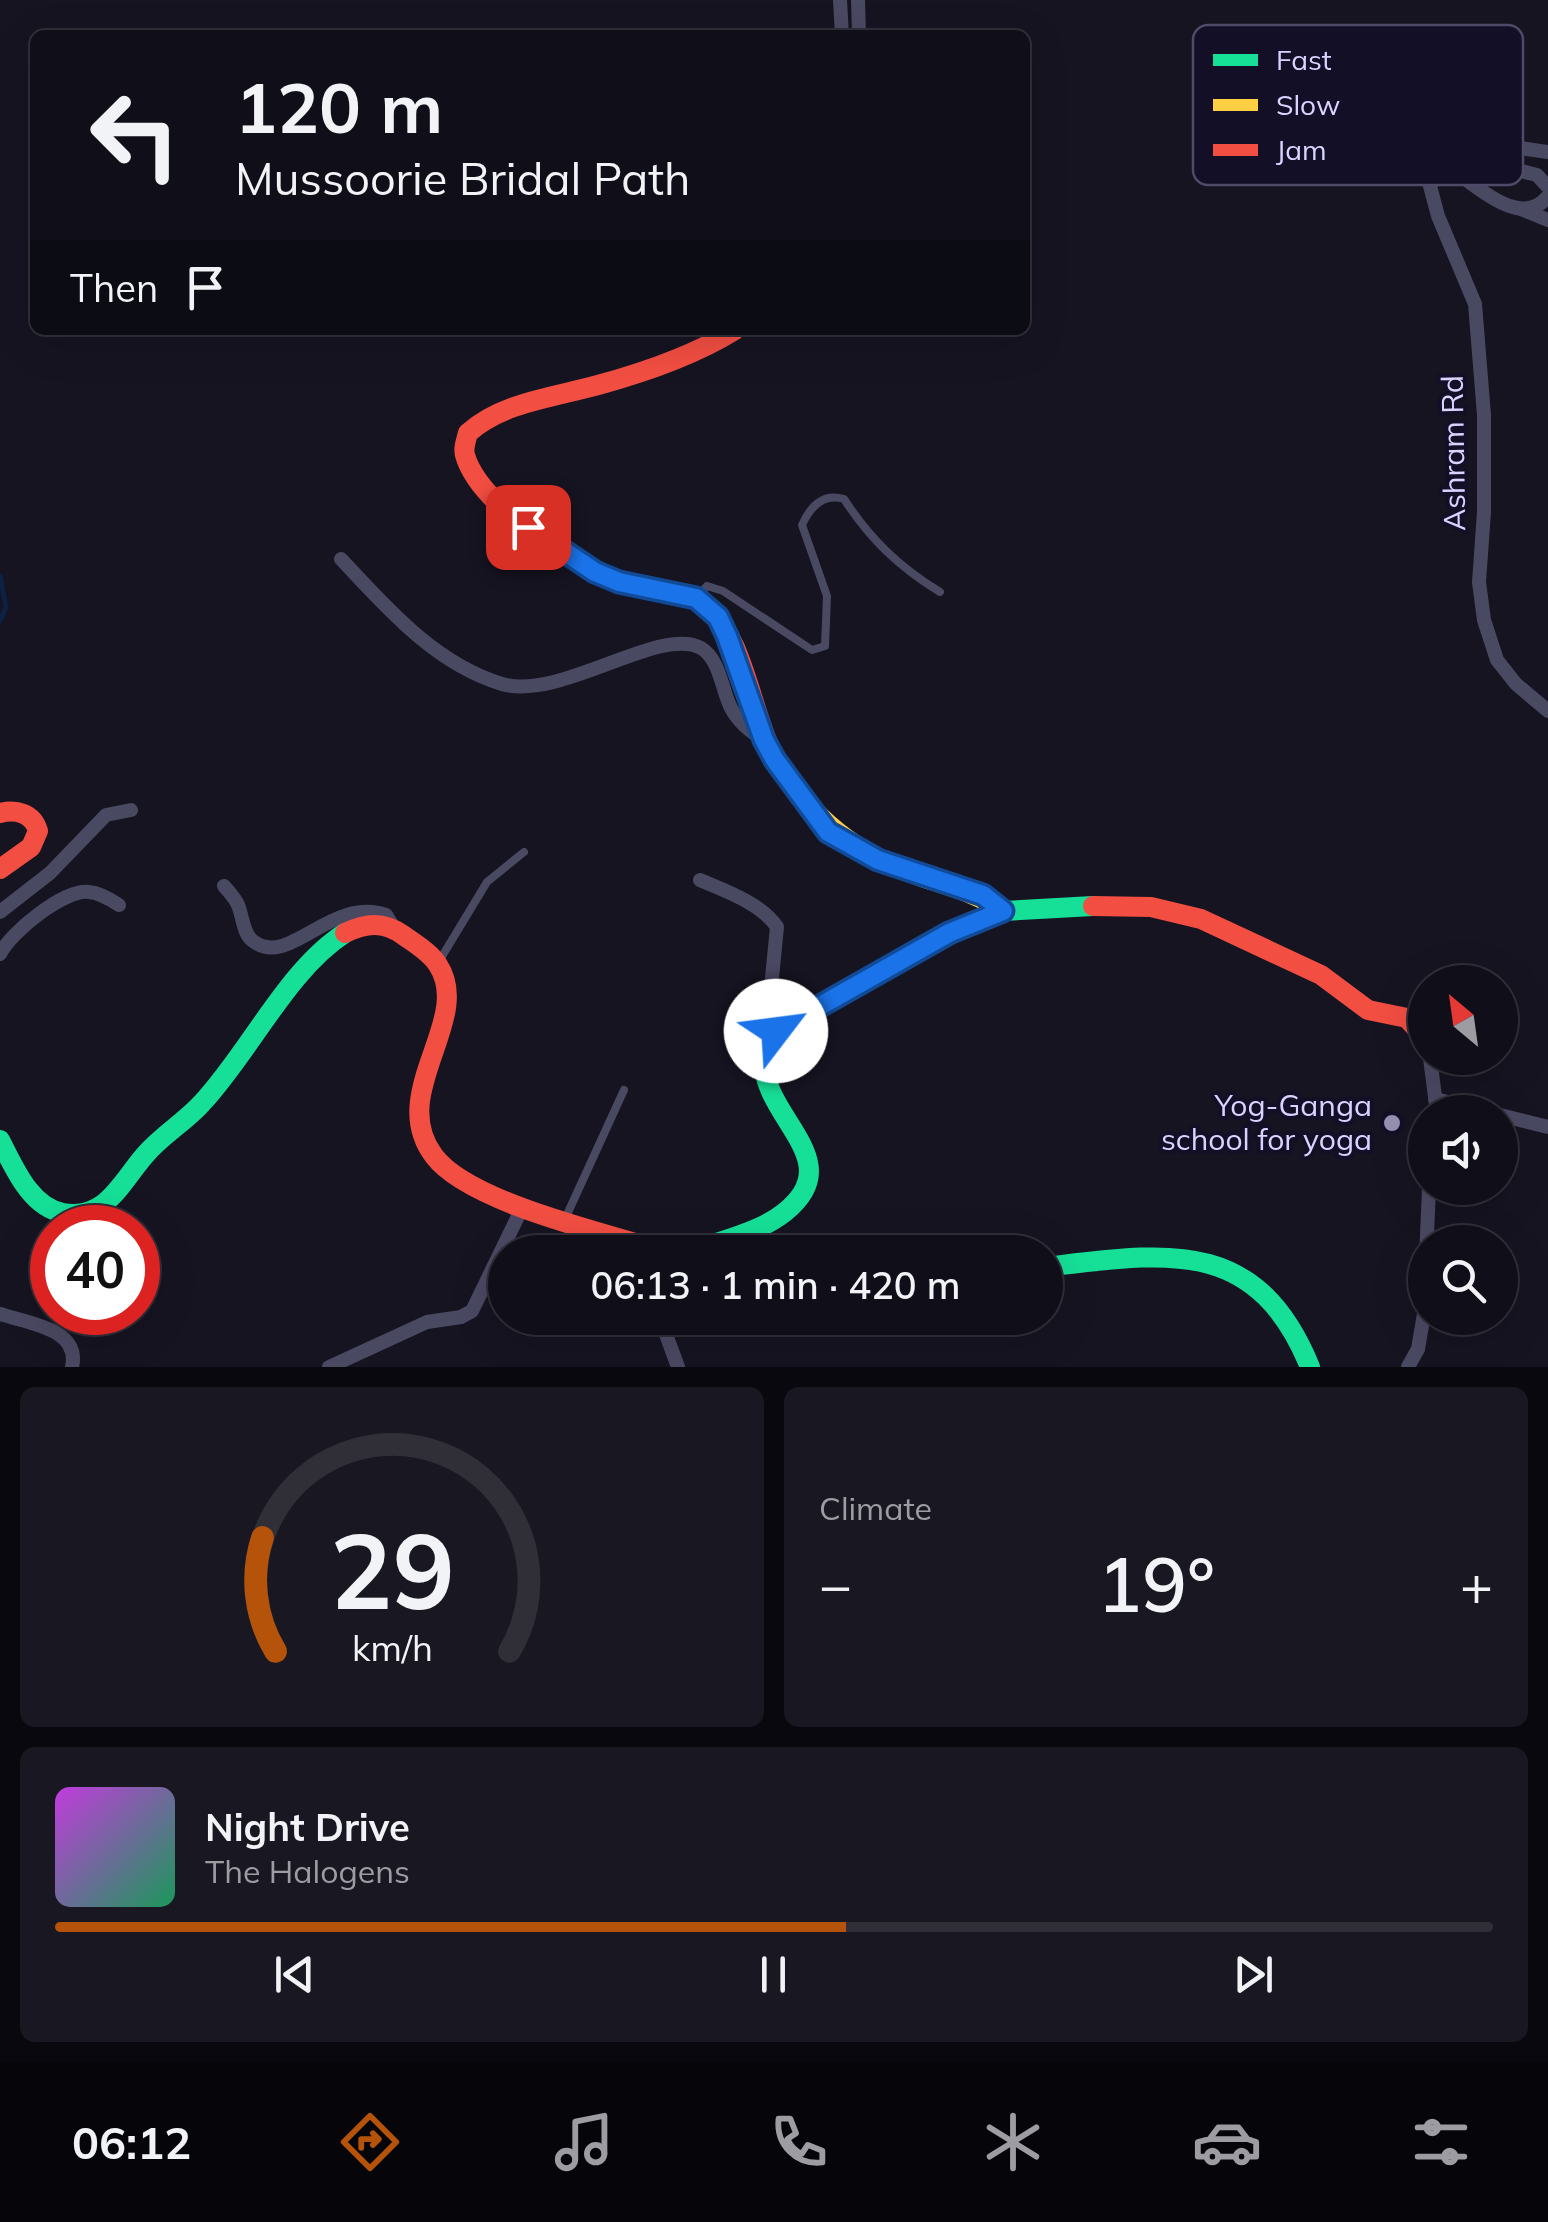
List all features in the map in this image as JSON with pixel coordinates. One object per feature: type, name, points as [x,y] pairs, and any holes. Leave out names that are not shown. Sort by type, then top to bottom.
[{"type":"street","points":[[840,0],[842,30]]},
{"type":"street","points":[[858,0],[858,30]]},
{"type":"street","points":[[1523,148],[1548,152]]},
{"type":"street","points":[[1523,171],[1537,175],[1548,187]]},
{"type":"street","name":"Ashram Rd","points":[[1431,185],[1438,216],[1475,304],[1484,414],[1479,582],[1484,620],[1498,660],[1516,684],[1548,711]]},
{"type":"street","name":"Ashram Rd","points":[[1474,185],[1504,206],[1520,209]]},
{"type":"street","points":[[1520,209],[1537,206],[1548,196]]},
{"type":"street","points":[[1520,209],[1548,220]]},
{"type":"street","points":[[725,335],[691,353],[600,384],[534,401],[483,422],[468,434],[463,444],[464,458],[476,480],[508,512],[595,572],[619,582],[696,598],[718,617],[764,740],[828,832],[878,860],[983,895],[1003,911]]},
{"type":"street","points":[[341,559],[403,625],[442,655],[505,685],[536,687],[669,645],[699,646],[708,654],[742,725],[764,740]]},
{"type":"street","points":[[0,912],[50,872],[106,816],[131,810]]},
{"type":"street","points":[[0,812],[23,811],[38,833],[33,844],[0,869]]},
{"type":"street","points":[[700,880],[769,916],[777,927],[770,998],[776,1031]]},
{"type":"street","points":[[224,886],[237,902],[246,933],[252,941],[266,947],[301,940],[324,923],[359,910],[386,915],[394,928]]},
{"type":"street","points":[[0,954],[25,924],[68,897],[89,892],[119,904]]},
{"type":"street","points":[[733,1235],[784,1214],[799,1202],[808,1186],[811,1166],[804,1144],[775,1103],[764,1078],[764,1046],[776,1031],[949,933],[1003,911],[1101,906],[1176,912],[1201,919],[1322,974],[1368,1010],[1408,1019]]},
{"type":"street","points":[[0,1140],[35,1197],[66,1214],[93,1211],[110,1201],[146,1154],[202,1103],[319,952],[362,925],[384,924],[438,963],[445,980],[417,1107],[422,1133],[436,1160],[464,1181],[523,1206],[616,1235]]},
{"type":"street","points":[[1518,1120],[1548,1127]]},
{"type":"street","points":[[329,1367],[426,1322],[472,1312],[523,1206]]},
{"type":"street","points":[[1063,1265],[1155,1256],[1180,1256],[1214,1264],[1264,1290],[1293,1328],[1310,1367]]},
{"type":"street","points":[[0,1314],[57,1331],[68,1340],[75,1354],[72,1367]]},
{"type":"street","points":[[666,1335],[678,1367]]},
{"type":"street","points":[[1408,1367],[1420,1335]]},
{"type":"lane","points":[[696,598],[707,586],[723,591],[812,650],[825,646],[827,596],[802,525],[808,512],[835,496],[844,499],[880,548],[906,572],[940,592]]},
{"type":"lane","points":[[438,963],[487,882],[524,852]]},
{"type":"lane","points":[[565,1218],[624,1090]]},
{"type":"waterway","points":[[0,576],[6,607],[0,621]]},
{"type":"traffic: fast","points":[[740,1235],[785,1212],[803,1193],[809,1174],[798,1138],[767,1081],[764,1060],[776,1031],[949,933],[1003,911],[1093,906]]},
{"type":"traffic: fast","points":[[0,1140],[24,1184],[41,1203],[63,1213],[78,1214],[102,1205],[152,1148],[202,1103],[287,989],[324,949],[345,933]]},
{"type":"traffic: fast","points":[[1063,1265],[1167,1258],[1202,1262],[1234,1274],[1263,1294],[1288,1324],[1310,1367]]},
{"type":"traffic: slow","points":[[784,774],[813,810],[863,850],[903,870],[975,895],[1003,911]]},
{"type":"traffic: jam","points":[[726,335],[651,369],[497,414],[468,433],[464,452],[473,473],[488,492],[551,546],[615,581],[688,595],[709,608],[733,643],[764,733],[784,774]]},
{"type":"traffic: jam","points":[[0,813],[23,814],[38,831],[31,847],[0,869]]},
{"type":"traffic: jam","points":[[1093,906],[1151,907],[1201,919],[1321,975],[1368,1010],[1408,1019]]},
{"type":"traffic: jam","points":[[345,933],[367,926],[388,927],[422,948],[438,965],[446,986],[446,1009],[419,1107],[422,1132],[434,1156],[477,1188],[542,1215],[608,1235]]},
{"type":"place","name":"Yog-Ganga school for yoga","points":[[1392,1123]]},
{"type":"route","points":[[528,527],[595,572],[619,582],[696,598],[718,617],[775,760],[828,832],[878,860],[983,895],[1003,911],[949,933],[776,1031]]}]
